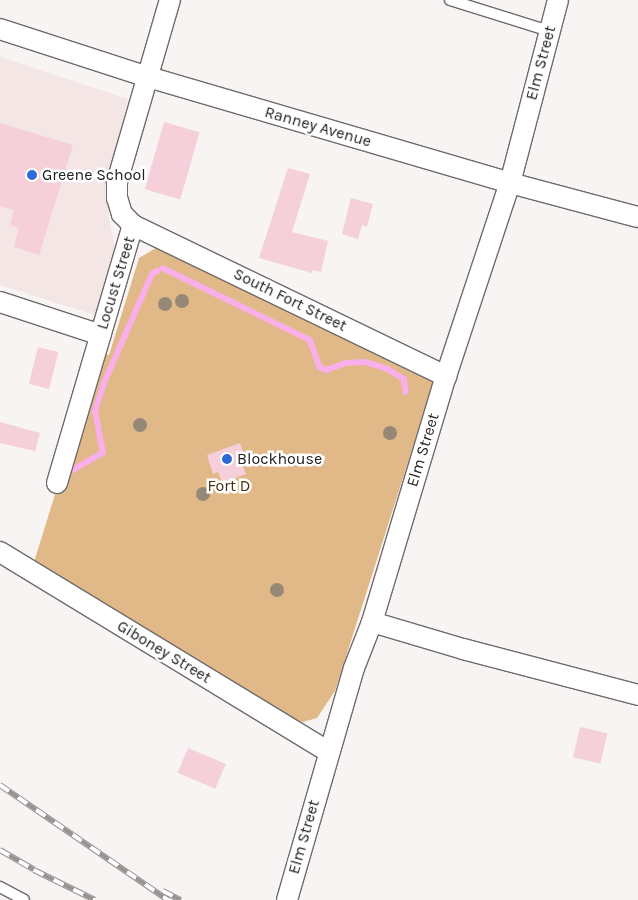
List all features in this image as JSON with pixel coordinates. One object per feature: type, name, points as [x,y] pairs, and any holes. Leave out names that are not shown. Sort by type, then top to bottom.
[{"type":"street","name":"Locust Street","points":[[57,483],[134,225],[122,214],[117,198],[117,182],[170,0]]},
{"type":"street","name":"Elm Street","points":[[287,900],[328,752],[354,668],[372,622],[446,376],[510,183],[558,0]]},
{"type":"street","name":"Ranney Avenue","points":[[0,30],[148,77],[510,183],[638,217]]},
{"type":"street","name":"South Fort Street","points":[[134,225],[446,376]]},
{"type":"street","points":[[0,302],[101,335]]},
{"type":"street","name":"Giboney Street","points":[[0,552],[328,752]]},
{"type":"street","points":[[372,622],[463,649],[638,695]]},
{"type":"lane","points":[[450,0],[549,31]]},
{"type":"lane","points":[[0,887],[24,900]]},
{"type":"shaded area","points":[[0,57],[128,99],[109,172],[109,219],[116,253],[98,316],[0,285]]},
{"type":"green space","name":"Fort D","points":[[156,248],[173,252],[428,372],[433,384],[335,691],[317,718],[303,722],[291,719],[34,562],[99,353],[109,355],[139,258]]},
{"type":"building","points":[[164,122],[200,132],[180,199],[145,189]]},
{"type":"building","name":"Greene School","points":[[0,123],[73,145],[39,255],[14,247],[19,228],[10,225],[14,210],[0,206]]},
{"type":"building","points":[[288,168],[310,174],[292,232],[328,241],[321,272],[312,270],[312,273],[259,258]]},
{"type":"building","points":[[351,198],[373,204],[367,227],[362,225],[358,239],[342,234]]},
{"type":"building","points":[[38,347],[58,352],[49,389],[29,384]]},
{"type":"building","points":[[0,422],[40,433],[35,451],[0,443]]},
{"type":"building","name":"Blockhouse","points":[[240,443],[247,463],[242,464],[246,474],[222,483],[218,472],[213,474],[207,455]]},
{"type":"building","points":[[580,727],[607,733],[600,764],[573,757]]},
{"type":"building","points":[[188,748],[226,764],[215,789],[177,773]]},
{"type":"waterway","points":[[163,268],[310,340],[320,367],[326,370],[346,363],[365,362],[388,369],[404,379],[406,392]]},
{"type":"waterway","points":[[73,470],[103,453],[95,411],[104,383],[152,274],[157,271]]},
{"type":"railway","points":[[0,785],[168,900]]},
{"type":"railway","points":[[0,850],[34,870],[95,900]]},
{"type":"railway","points":[[163,891],[181,900]]},
{"type":"place","name":"Greene School","points":[[32,175]]},
{"type":"place","name":"Blockhouse","points":[[227,459]]}]
